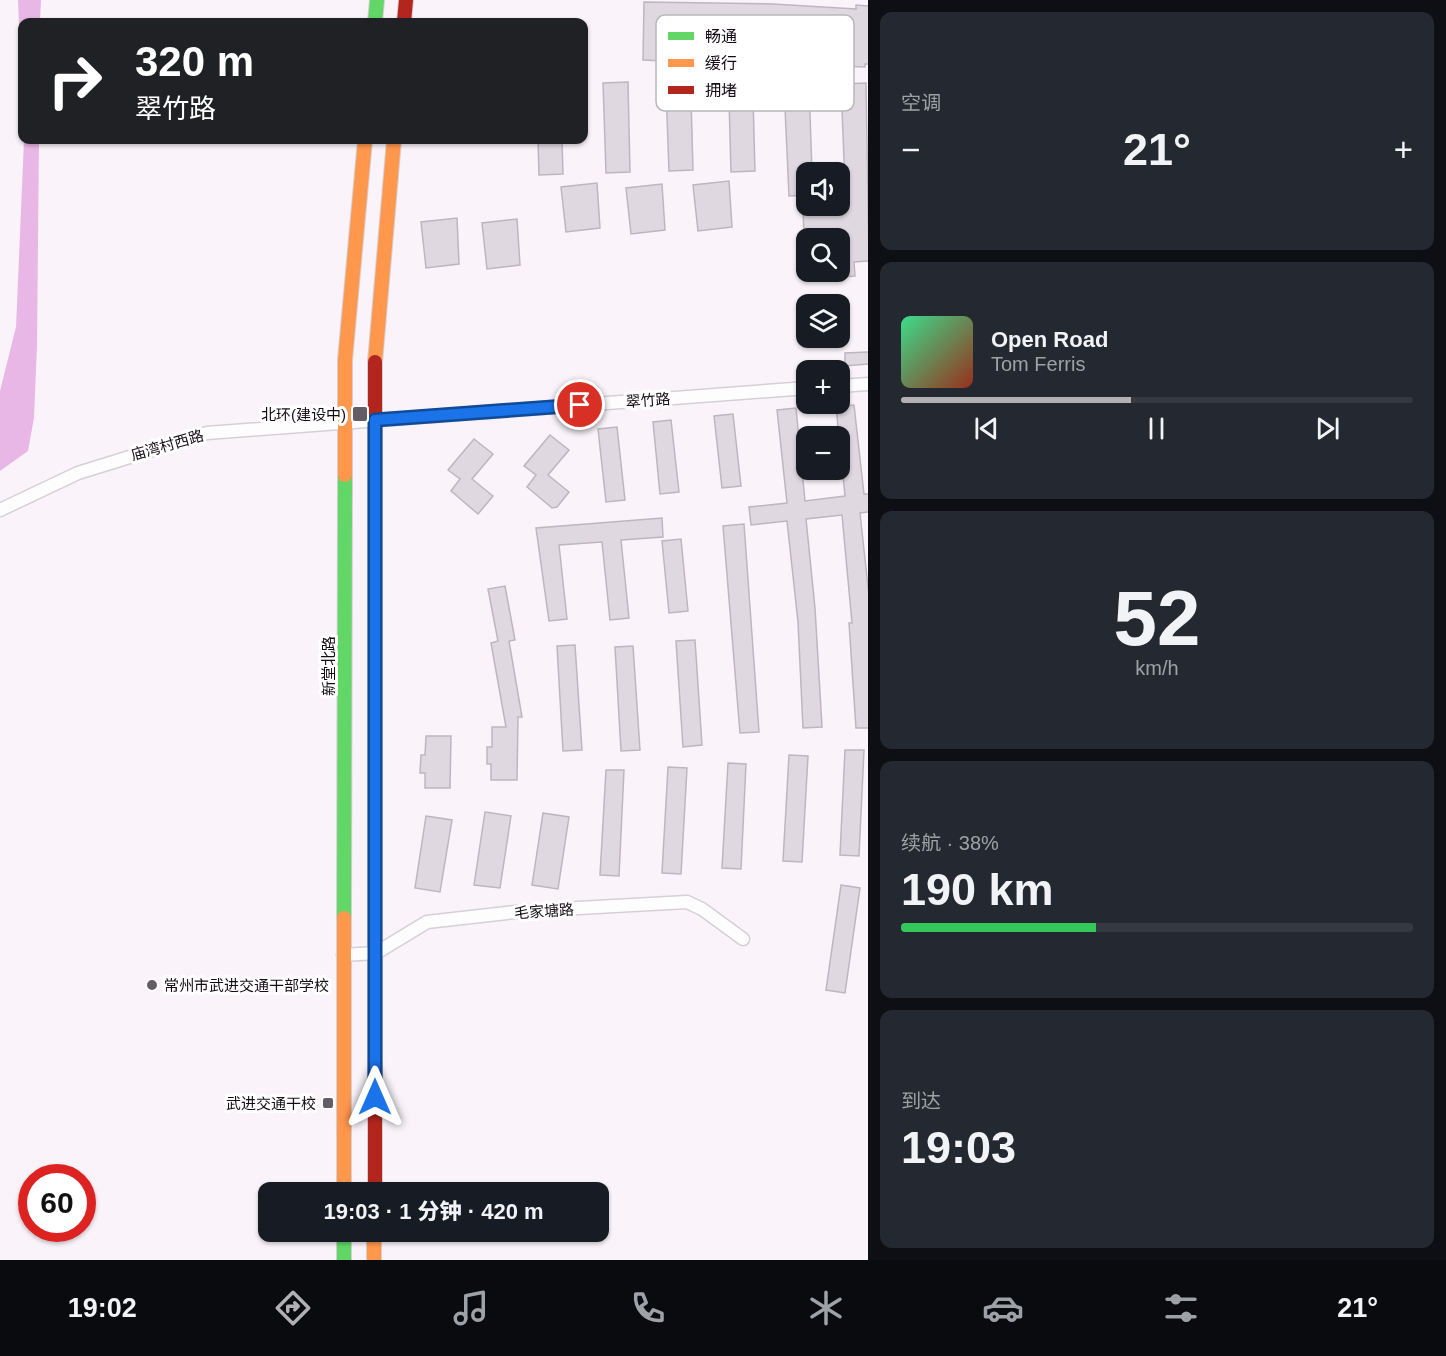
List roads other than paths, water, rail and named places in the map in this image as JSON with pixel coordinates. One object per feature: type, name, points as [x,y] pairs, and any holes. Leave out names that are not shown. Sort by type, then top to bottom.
[{"type":"main road","points":[[375,18],[377,0]]},
{"type":"main road","points":[[404,18],[406,0]]},
{"type":"main road","name":"新堂北路","points":[[344,1182],[345,360],[365,144]]},
{"type":"main road","points":[[375,1182],[375,360],[394,144]]},
{"type":"main road","points":[[344,1242],[344,1260]]},
{"type":"main road","points":[[374,1260],[375,1242]]},
{"type":"street","points":[[850,385],[868,384]]},
{"type":"street","name":"翠竹路","points":[[345,422],[796,389]]},
{"type":"street","name":"庙湾村西路","points":[[0,510],[78,473],[207,433],[345,422]]},
{"type":"street","name":"毛家塘路","points":[[343,955],[376,953],[427,922],[524,911],[687,902],[702,909],[743,939]]},
{"type":"place","name":"北环(建设中)","points":[[360,414]]},
{"type":"place","name":"常州市武进交通干部学校","points":[[152,985]]},
{"type":"place","name":"武进交通干校","points":[[328,1103]]}]
